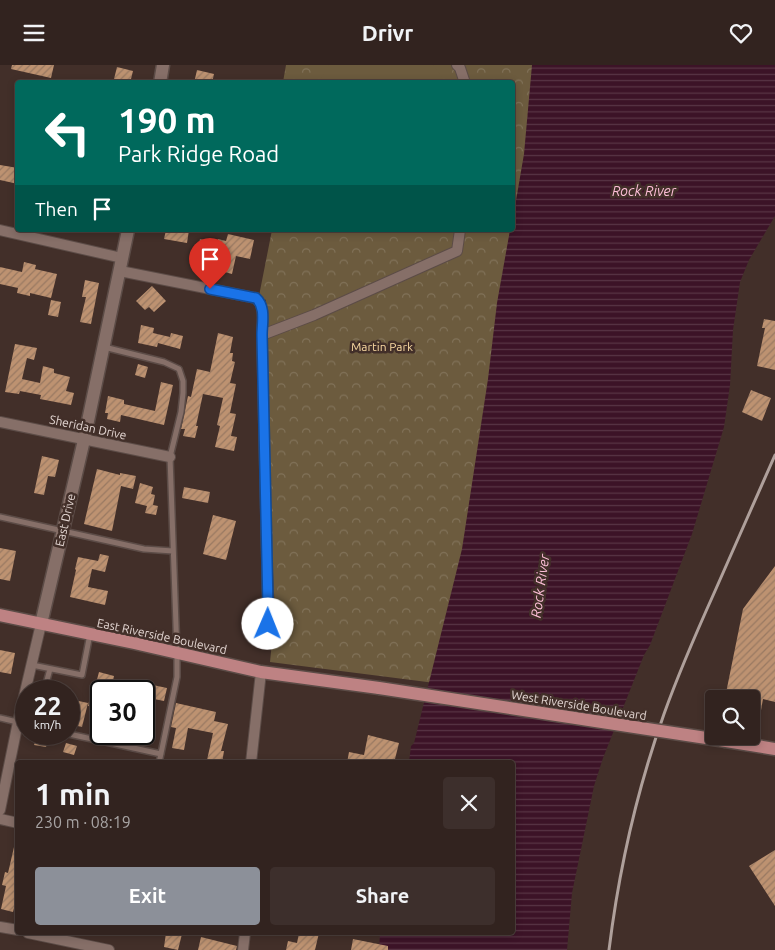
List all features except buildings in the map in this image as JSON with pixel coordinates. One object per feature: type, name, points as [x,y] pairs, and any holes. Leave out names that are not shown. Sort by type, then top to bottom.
[{"type":"main road","name":"East Riverside Boulevard","points":[[0,615],[261,672],[379,688]]},
{"type":"main road","name":"West Riverside Boulevard","points":[[379,688],[775,749]]},
{"type":"street","points":[[160,80],[163,65]]},
{"type":"street","points":[[457,65],[464,80]]},
{"type":"street","points":[[0,230],[122,258]]},
{"type":"street","name":"East Drive","points":[[29,680],[84,440],[128,232]]},
{"type":"street","points":[[262,335],[314,315],[457,251],[460,232]]},
{"type":"street","points":[[120,271],[256,298],[261,302],[263,308],[268,624]]},
{"type":"street","name":"Sheridan Drive","points":[[0,421],[170,457]]},
{"type":"street","points":[[251,760],[261,672]]},
{"type":"street","name":"East Drive","points":[[0,810],[16,745]]},
{"type":"street","points":[[0,819],[15,822]]},
{"type":"street","points":[[0,927],[15,930]]},
{"type":"street","points":[[38,935],[109,950]]},
{"type":"street","points":[[243,950],[245,935]]},
{"type":"lane","points":[[104,347],[164,362],[179,369],[183,381],[181,413],[170,457],[177,677],[160,760]]},
{"type":"lane","points":[[0,517],[144,549],[174,551]]},
{"type":"lane","points":[[32,665],[82,675],[90,634]]},
{"type":"lane","points":[[47,680],[50,669]]},
{"type":"lane","points":[[0,719],[15,722]]},
{"type":"lane","points":[[80,736],[161,754]]},
{"type":"green space","name":"Martin Park","points":[[286,65],[536,65],[529,148],[481,467],[435,683],[270,662],[275,613],[269,490],[266,300],[259,296],[272,232],[515,232],[515,80],[283,80]]},
{"type":"green space","points":[[329,65],[433,65],[442,77],[442,80],[320,80]]},
{"type":"water","name":"Rock River","points":[[532,65],[775,65],[775,216],[749,260],[740,282],[733,330],[730,385],[724,427],[692,534],[650,645],[644,655],[603,758],[594,786],[572,893],[567,950],[379,950],[380,935],[515,935],[515,760],[409,760],[411,746],[414,743],[462,549],[488,379],[497,303],[510,232],[515,232],[515,206],[524,154]]},
{"type":"railway","points":[[609,950],[630,830],[654,743],[688,652],[775,455]]},
{"type":"route","points":[[210,289],[256,298],[261,302],[263,308],[268,624]]}]
